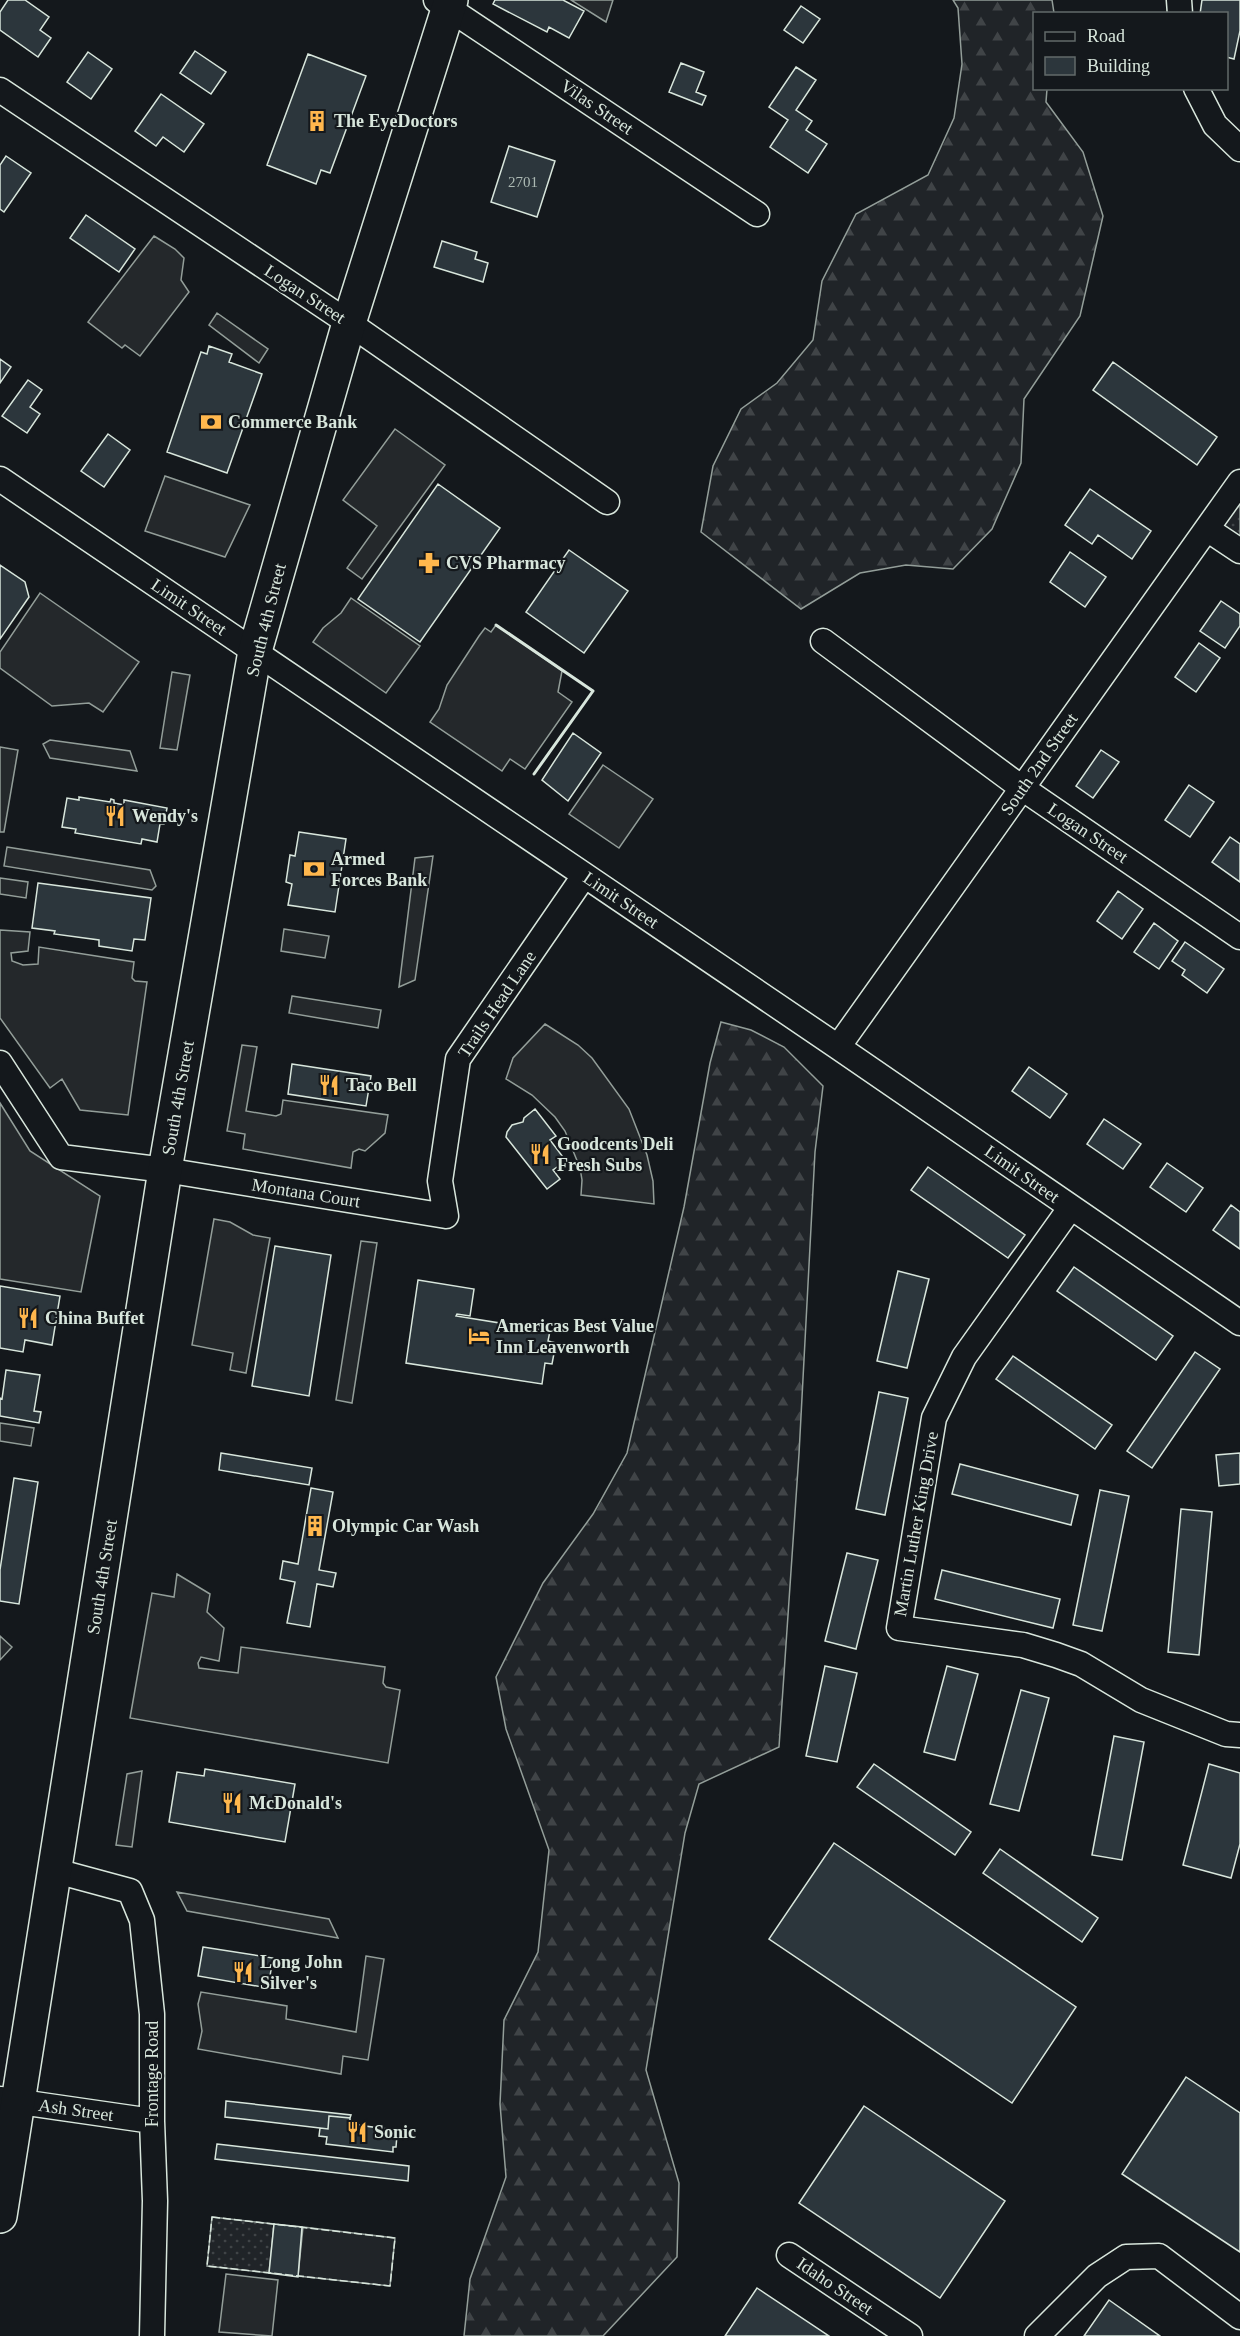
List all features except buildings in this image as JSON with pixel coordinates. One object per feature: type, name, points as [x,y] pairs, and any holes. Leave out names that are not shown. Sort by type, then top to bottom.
[{"type":"highway","name":"South 4th Street","points":[[0,2216],[9,2100],[56,1871],[165,1170],[255,651],[349,323],[446,3]]},
{"type":"street","name":"Vilas Street","points":[[446,3],[757,214]]},
{"type":"street","name":"Logan Street","points":[[0,90],[349,323],[607,502]]},
{"type":"street","points":[[1197,90],[1215,125],[1240,149]]},
{"type":"street","name":"Limit Street","points":[[0,479],[838,1047],[1240,1323]]},
{"type":"street","name":"South 2nd Street","points":[[838,1047],[1240,482]]},
{"type":"street","points":[[1207,529],[1240,552]]},
{"type":"street","name":"Logan Street","points":[[823,641],[1023,788],[1240,937]]},
{"type":"street","name":"Trails Head Lane","points":[[446,1216],[440,1181],[458,1059],[584,876]]},
{"type":"street","name":"Montana Court","points":[[0,1063],[61,1157],[165,1170],[446,1216]]},
{"type":"street","name":"Martin Luther King Drive","points":[[1071,1207],[964,1357],[934,1418],[899,1628],[1023,1645],[1056,1654],[1081,1664],[1141,1700],[1226,1734],[1240,1736]]},
{"type":"street","name":"Frontage Road","points":[[56,1871],[130,1891],[142,1920],[152,2014],[155,2201],[152,2336]]},
{"type":"street","name":"Ash Street","points":[[9,2100],[152,2121]]},
{"type":"street","name":"Idaho Street","points":[[789,2255],[910,2336]]},
{"type":"street","points":[[1037,2336],[1097,2276],[1126,2257],[1159,2256],[1240,2317]]},
{"type":"green space","points":[[953,0],[1052,0],[1054,12],[1033,12],[1033,90],[1047,90],[1046,102],[1083,152],[1103,216],[1080,316],[1024,399],[1021,463],[992,529],[953,569],[906,565],[860,573],[801,609],[701,532],[713,466],[741,409],[777,383],[813,340],[822,281],[856,214],[928,175],[954,118],[962,64],[958,8]]},
{"type":"green space","points":[[1240,482],[1240,551],[1207,529]]},
{"type":"green space","points":[[721,1022],[751,1030],[784,1047],[823,1086],[815,1152],[799,1454],[779,1747],[699,1784],[685,1833],[646,2070],[679,2183],[677,2257],[603,2336],[464,2336],[470,2279],[506,2177],[500,2104],[504,2020],[538,1952],[549,1850],[506,1729],[496,1677],[543,1583],[593,1514],[627,1453],[684,1207],[710,1063]]},
{"type":"green space","points":[[212,2217],[274,2224],[269,2273],[207,2266]]},
{"type":"green space","points":[[303,2227],[395,2238],[390,2286],[298,2276]]},
{"type":"shaded area","points":[[571,0],[613,0],[606,22]]},
{"type":"shaded area","points":[[154,236],[175,249],[184,258],[181,280],[189,292],[140,356],[125,345],[122,348],[88,322]]},
{"type":"shaded area","points":[[217,313],[268,349],[259,363],[209,325]]},
{"type":"shaded area","points":[[395,429],[445,465],[362,579],[347,568],[377,526],[343,500]]},
{"type":"shaded area","points":[[165,476],[250,505],[225,557],[145,531]]},
{"type":"shaded area","points":[[40,593],[139,662],[103,712],[89,703],[52,706],[0,668],[0,652]]},
{"type":"shaded area","points":[[351,598],[420,646],[386,693],[313,642],[323,628],[341,613]]},
{"type":"shaded area","points":[[496,625],[562,671],[558,692],[572,702],[525,769],[510,759],[502,771],[430,722],[439,709],[447,685],[479,636],[485,628],[491,632]]},
{"type":"shaded area","points":[[172,672],[190,675],[177,750],[160,748]]},
{"type":"shaded area","points":[[50,740],[130,751],[137,771],[50,758],[43,744]]},
{"type":"shaded area","points":[[0,747],[18,750],[4,832],[0,832]]},
{"type":"shaded area","points":[[603,765],[653,799],[619,848],[569,814]]},
{"type":"shaded area","points":[[7,847],[150,870],[156,886],[152,890],[4,866]]},
{"type":"shaded area","points":[[433,856],[415,980],[399,987],[415,858]]},
{"type":"shaded area","points":[[0,878],[28,882],[26,898],[0,894]]},
{"type":"shaded area","points":[[284,929],[329,936],[325,958],[281,951]]},
{"type":"shaded area","points":[[0,930],[30,932],[28,951],[11,953],[12,961],[23,965],[38,964],[39,947],[134,962],[132,978],[135,981],[147,982],[128,1115],[80,1110],[62,1079],[50,1088],[0,1018]]},
{"type":"shaded area","points":[[292,996],[381,1010],[378,1028],[289,1013]]},
{"type":"shaded area","points":[[545,1024],[578,1045],[592,1058],[629,1109],[647,1155],[653,1181],[654,1204],[581,1195],[580,1168],[565,1131],[555,1117],[532,1095],[506,1079],[513,1058]]},
{"type":"shaded area","points":[[242,1045],[257,1047],[246,1111],[276,1116],[281,1114],[283,1100],[388,1115],[385,1133],[365,1151],[359,1149],[353,1152],[351,1168],[243,1149],[245,1134],[227,1131]]},
{"type":"shaded area","points":[[0,1103],[30,1151],[100,1196],[81,1292],[0,1279]]},
{"type":"shaded area","points":[[214,1219],[230,1222],[253,1235],[270,1238],[246,1373],[230,1370],[233,1353],[192,1345]]},
{"type":"shaded area","points":[[361,1241],[377,1243],[352,1403],[336,1400]]},
{"type":"shaded area","points":[[0,1423],[34,1428],[31,1446],[0,1441]]},
{"type":"shaded area","points":[[177,1574],[210,1594],[207,1612],[224,1628],[219,1661],[201,1657],[198,1663],[199,1668],[238,1673],[241,1647],[385,1667],[383,1683],[386,1687],[400,1690],[388,1763],[130,1718],[152,1593],[174,1597]]},
{"type":"shaded area","points":[[0,1636],[12,1647],[0,1660]]},
{"type":"shaded area","points":[[142,1771],[132,1847],[116,1845],[127,1774]]},
{"type":"shaded area","points":[[177,1892],[329,1919],[338,1938],[187,1911]]},
{"type":"shaded area","points":[[366,1956],[384,1959],[368,2060],[343,2056],[341,2074],[198,2049],[202,2031],[198,2004],[201,1992],[287,2006],[286,2019],[356,2032]]},
{"type":"shaded area","points":[[226,2274],[278,2280],[272,2336],[219,2332]]},
{"type":"fence","points":[[212,2217],[395,2238],[390,2286],[207,2266],[212,2217]]},
{"type":"wall","points":[[496,625],[593,691],[534,774]]},
{"type":"place","name":"The EyeDoctors","points":[[317,121]]},
{"type":"place","name":"Commerce Bank","points":[[211,422]]},
{"type":"place","name":"CVS Pharmacy","points":[[429,563]]},
{"type":"place","name":"Wendy's","points":[[115,816]]},
{"type":"place","name":"Armed Forces Bank","points":[[314,869]]},
{"type":"place","name":"Taco Bell","points":[[329,1085]]},
{"type":"place","name":"Goodcents Deli Fresh Subs","points":[[540,1154]]},
{"type":"place","name":"China Buffet","points":[[28,1318]]},
{"type":"place","name":"Americas Best Value Inn Leavenworth","points":[[479,1336]]},
{"type":"place","name":"Olympic Car Wash","points":[[315,1526]]},
{"type":"place","name":"McDonald's","points":[[232,1803]]},
{"type":"place","name":"Long John Silver's","points":[[243,1972]]},
{"type":"place","name":"Sonic","points":[[357,2132]]}]
